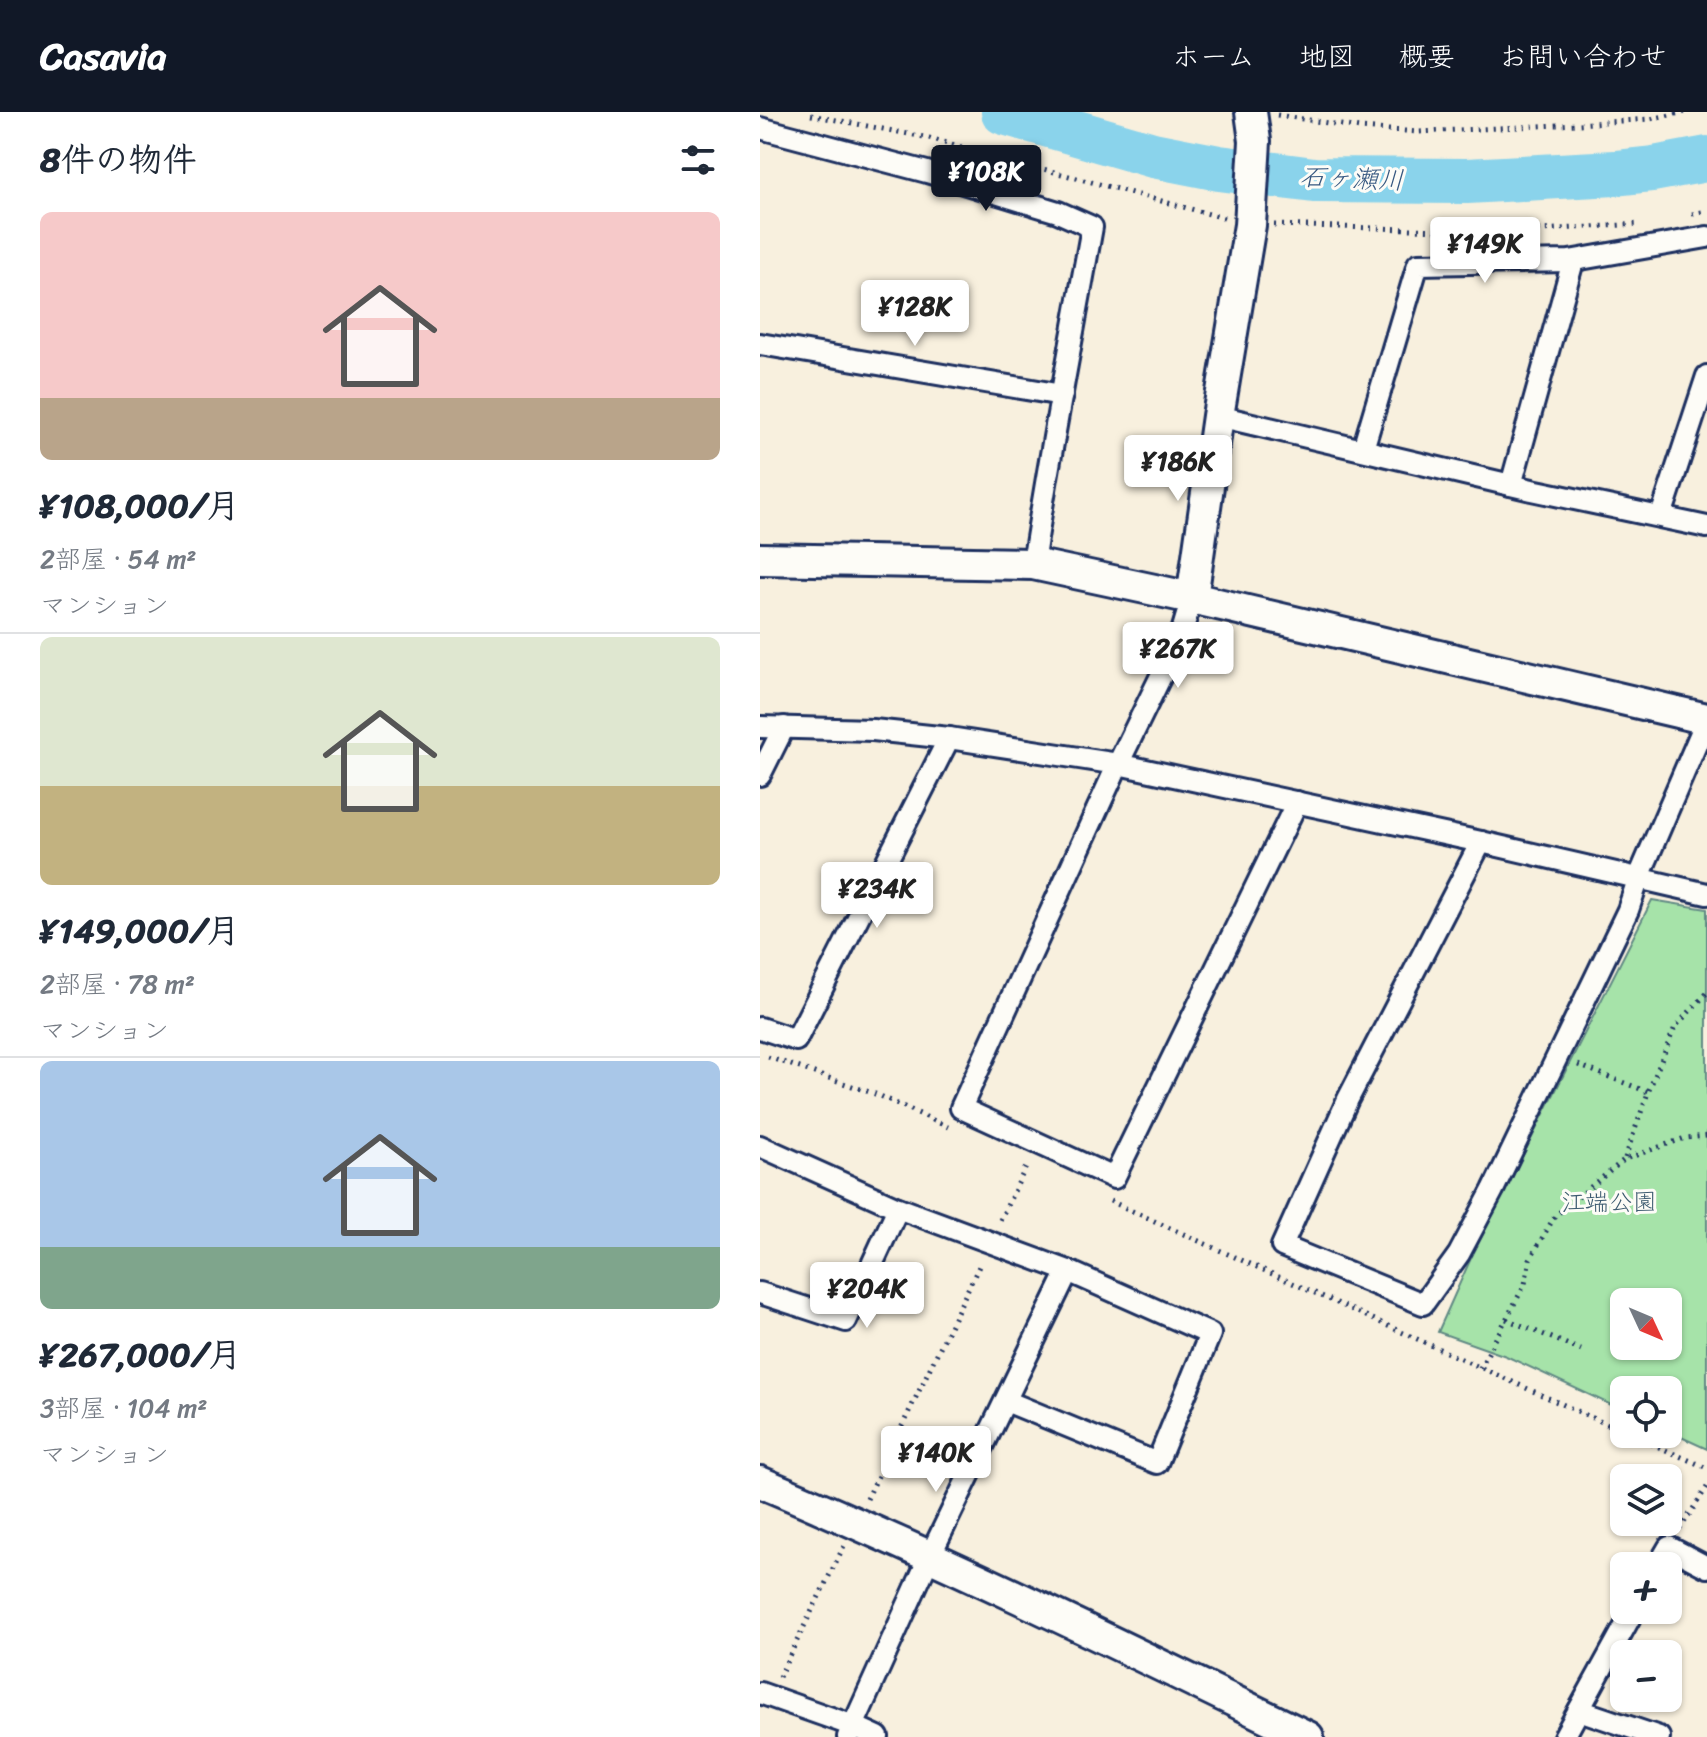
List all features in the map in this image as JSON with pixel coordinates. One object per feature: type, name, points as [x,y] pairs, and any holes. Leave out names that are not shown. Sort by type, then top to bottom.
[{"type":"street","points":[[1257,113],[1250,225],[1192,598],[1181,635],[1118,764],[961,1108],[1114,1178],[1297,802]]},
{"type":"street","points":[[760,128],[927,172],[1058,212],[1092,227],[1049,457],[1033,564]]},
{"type":"street","points":[[1363,449],[1418,264],[1573,261],[1707,237]]},
{"type":"street","points":[[1511,485],[1573,261]]},
{"type":"street","points":[[760,344],[1062,395]]},
{"type":"street","points":[[1661,516],[1707,376]]},
{"type":"street","points":[[1218,416],[1511,485],[1707,527]]},
{"type":"street","points":[[760,559],[1033,564],[1192,598],[1707,719],[1639,877],[1628,910],[1493,1190],[1459,1254],[1423,1304],[1282,1246],[1348,1099],[1481,842]]},
{"type":"street","points":[[760,727],[873,730],[949,738],[1118,764],[1707,894]]},
{"type":"street","points":[[760,775],[784,727]]},
{"type":"street","points":[[760,1028],[796,1040],[949,738]]},
{"type":"street","points":[[760,1146],[898,1208],[1068,1271],[1210,1334],[1157,1463],[1006,1401]]},
{"type":"street","points":[[760,1293],[846,1321],[898,1208]]},
{"type":"street","points":[[851,1731],[930,1556],[1068,1271]]},
{"type":"street","points":[[760,1482],[930,1556],[1308,1737]]},
{"type":"street","points":[[1666,1552],[1669,1547],[1707,1567]]},
{"type":"street","points":[[1564,1737],[1626,1624]]},
{"type":"street","points":[[765,1694],[851,1731],[878,1737]]},
{"type":"street","points":[[1579,1710],[1659,1737]]},
{"type":"path","points":[[1257,113],[1360,128],[1419,132],[1650,119],[1686,112]]},
{"type":"path","points":[[1625,1159],[1675,1027],[1707,993]]},
{"type":"path","points":[[760,1055],[878,1095],[960,1132]]},
{"type":"path","points":[[1557,1057],[1648,1092]]},
{"type":"path","points":[[1480,1368],[1525,1284],[1530,1259],[1555,1216],[1625,1159],[1685,1138],[1707,1136]]},
{"type":"path","points":[[1000,1220],[1028,1163]]},
{"type":"path","points":[[1100,1196],[1610,1425]]},
{"type":"path","points":[[867,1500],[981,1262]]},
{"type":"path","points":[[1506,1319],[1581,1350]]},
{"type":"path","points":[[1661,1448],[1707,1468]]},
{"type":"path","points":[[1669,1547],[1707,1487]]},
{"type":"path","points":[[765,1694],[847,1542]]},
{"type":"green space","name":"江端公園","points":[[1652,900],[1707,909],[1707,1449],[1682,1437],[1682,1376],[1610,1376],[1610,1404],[1506,1356],[1438,1332],[1471,1258]]},
{"type":"waterway","name":"石ヶ瀬川","points":[[1004,112],[1153,155],[1219,168],[1314,180],[1467,181],[1615,173],[1707,159]]}]
